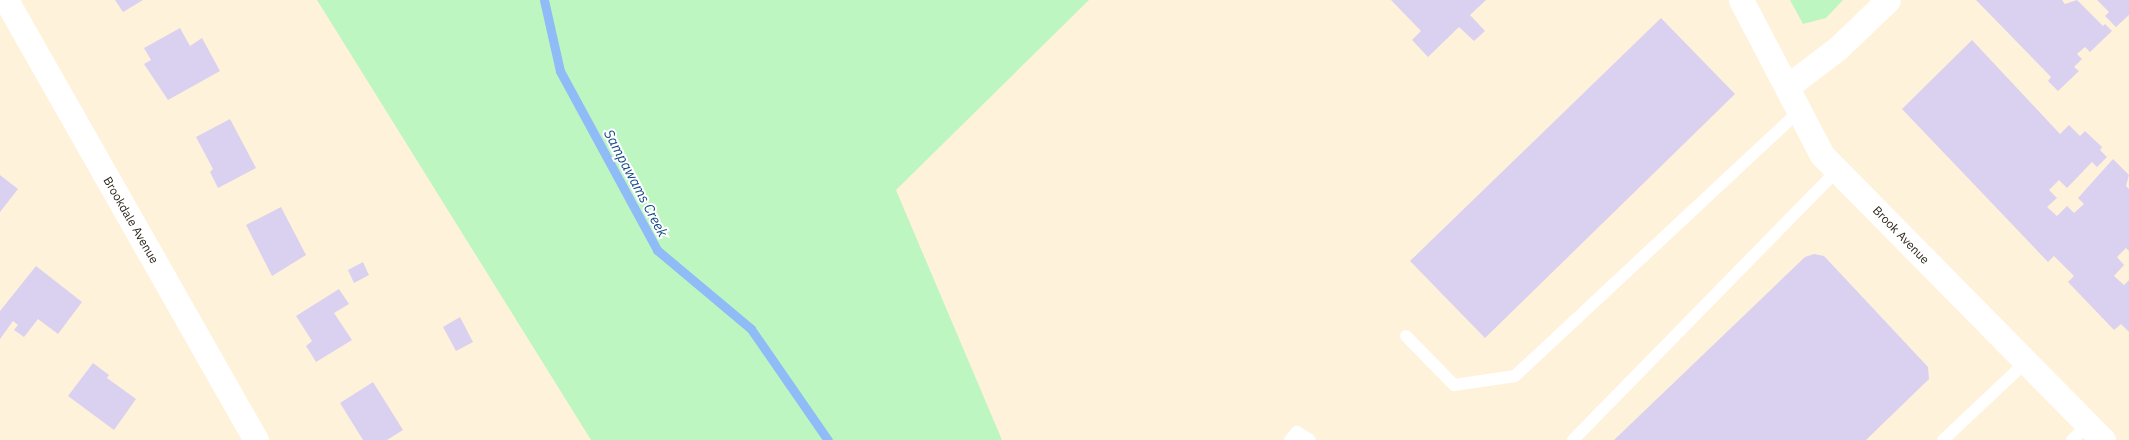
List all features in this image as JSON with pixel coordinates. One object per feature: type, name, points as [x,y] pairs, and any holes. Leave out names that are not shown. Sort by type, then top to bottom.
[{"type":"street","name":"Brookdale Avenue","points":[[6,0],[256,440]]},
{"type":"street","name":"Brook Avenue","points":[[1741,0],[1788,86],[1822,155],[2026,362],[2088,435]]},
{"type":"street","points":[[1788,86],[1838,48],[1888,0]]},
{"type":"lane","points":[[1406,336],[1454,385],[1515,376],[1800,110]]},
{"type":"lane","points":[[1573,440],[1837,170]]},
{"type":"lane","points":[[1943,440],[2026,362]]},
{"type":"lane","points":[[1290,440],[1297,432],[1310,440]]},
{"type":"green space","points":[[317,0],[1089,0],[896,190],[1002,440],[591,440]]},
{"type":"green space","points":[[1790,0],[1843,0],[1826,18],[1803,24]]},
{"type":"building","points":[[115,0],[143,0],[123,12]]},
{"type":"building","points":[[1391,0],[1486,0],[1470,15],[1485,31],[1474,41],[1459,27],[1428,57],[1412,40],[1421,31]]},
{"type":"building","points":[[1976,0],[2062,0],[2065,4],[2077,0],[2103,26],[2105,24],[2112,31],[2090,52],[2085,47],[2077,54],[2082,59],[2074,67],[2079,71],[2058,91],[2048,81],[2051,77]]},
{"type":"building","points":[[2097,0],[2129,0],[2129,15],[2116,27],[2105,16],[2109,12]]},
{"type":"building","points":[[1661,18],[1735,94],[1485,338],[1410,261]]},
{"type":"building","points":[[180,28],[190,46],[202,38],[220,71],[168,100],[144,64],[151,60],[144,48]]},
{"type":"building","points":[[1972,40],[2060,134],[2069,125],[2080,136],[2085,131],[2102,147],[2100,150],[2107,157],[2097,167],[2092,162],[2067,188],[2059,180],[2049,190],[2057,198],[2047,207],[2057,216],[2067,206],[2074,213],[2084,204],[2078,198],[2113,159],[2129,175],[2126,186],[2129,189],[2129,251],[2126,248],[2117,257],[2124,265],[2114,276],[2124,285],[2129,280],[2129,332],[2121,324],[2114,330],[2068,282],[2074,276],[2054,256],[2048,262],[1902,109]]},
{"type":"building","points":[[230,119],[256,168],[218,188],[210,172],[213,169],[196,137]]},
{"type":"building","points":[[0,175],[18,189],[0,212]]},
{"type":"building","points":[[281,207],[306,255],[272,276],[246,225]]},
{"type":"building","points":[[1814,254],[1824,256],[1928,367],[1929,379],[1866,440],[1614,440],[1805,257]]},
{"type":"building","points":[[363,262],[369,275],[354,283],[348,270]]},
{"type":"building","points":[[36,266],[82,302],[58,334],[38,319],[24,337],[14,330],[18,325],[13,321],[0,339],[0,311]]},
{"type":"building","points":[[339,289],[349,304],[334,313],[352,340],[316,362],[306,346],[312,341],[296,316]]},
{"type":"building","points":[[460,317],[473,342],[456,351],[443,327]]},
{"type":"building","points":[[93,363],[109,375],[107,378],[136,399],[114,430],[68,396]]},
{"type":"building","points":[[373,382],[403,430],[387,440],[363,440],[340,403]]},
{"type":"waterway","name":"Sampawams Creek","points":[[544,0],[560,71],[657,250],[751,329],[828,440]]}]
